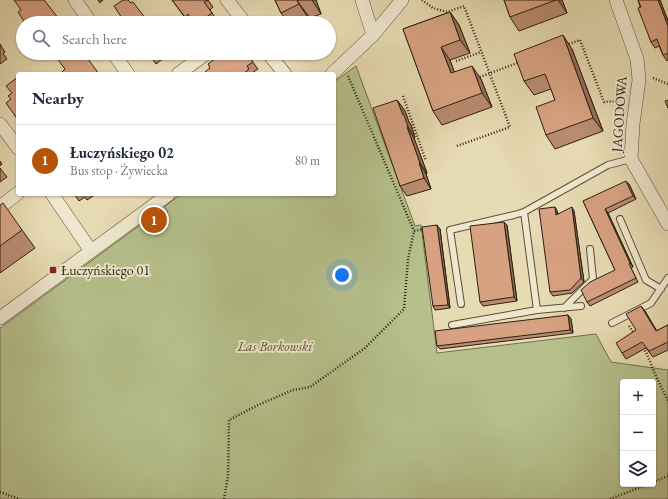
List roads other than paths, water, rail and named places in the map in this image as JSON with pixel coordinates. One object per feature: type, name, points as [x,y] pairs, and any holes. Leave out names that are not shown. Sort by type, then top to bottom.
[{"type":"street","points":[[75,0],[86,16]]},
{"type":"street","points":[[227,0],[240,16]]},
{"type":"street","points":[[362,0],[372,35]]},
{"type":"street","points":[[334,72],[372,35],[402,0]]},
{"type":"street","name":"JAGODOWA","points":[[616,0],[637,59],[639,80],[633,124],[631,159],[668,224]]},
{"type":"street","points":[[118,60],[127,72]]},
{"type":"street","points":[[181,72],[197,60]]},
{"type":"street","points":[[274,60],[283,72]]},
{"type":"street","points":[[0,124],[16,145]]},
{"type":"street","points":[[0,207],[16,195]]},
{"type":"street","points":[[53,196],[91,251]]},
{"type":"street","points":[[0,318],[166,196]]},
{"type":"lane","points":[[461,304],[450,230],[524,212],[608,165],[631,159]]},
{"type":"lane","points":[[524,212],[537,310]]},
{"type":"lane","points":[[620,218],[646,280],[661,289]]},
{"type":"lane","points":[[564,308],[594,279],[590,249]]},
{"type":"lane","points":[[612,323],[651,303],[668,278]]},
{"type":"lane","points":[[452,325],[537,310],[581,306]]},
{"type":"place","name":"Łuczyńskiego 02","points":[[154,220]]},
{"type":"place","name":"Łuczyńskiego 01","points":[[53,270]]},
{"type":"park label","name":"Las Borkowski","points":[[275,346]]}]
